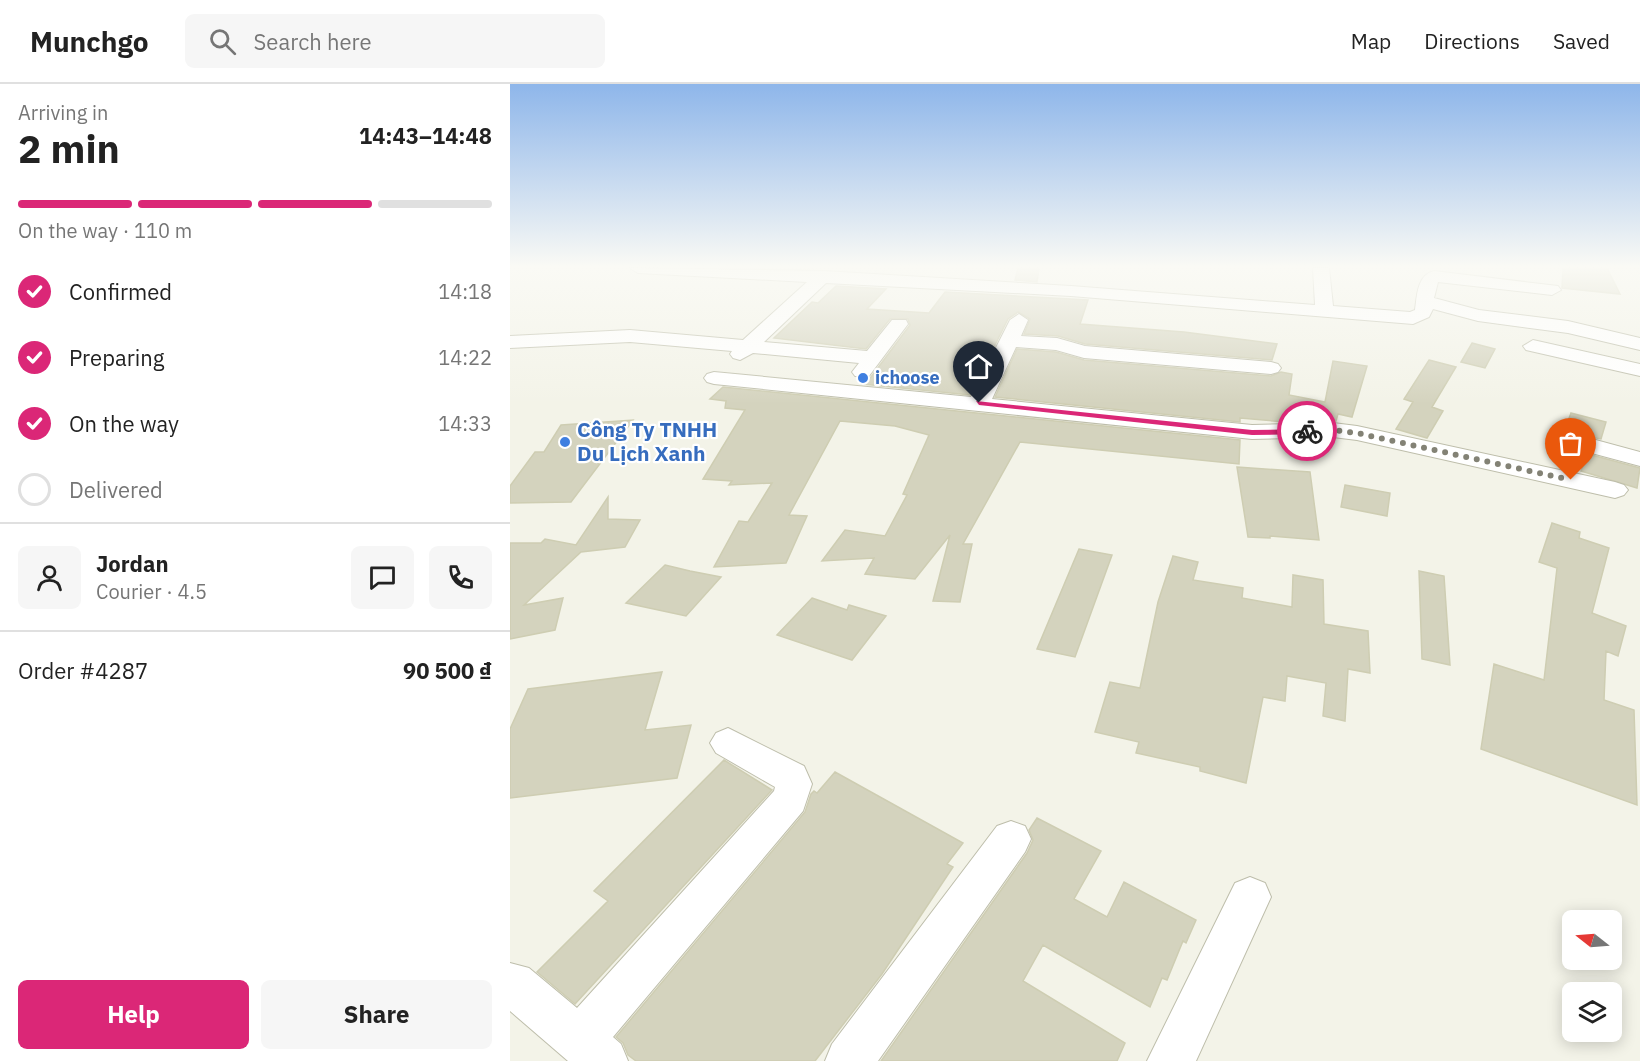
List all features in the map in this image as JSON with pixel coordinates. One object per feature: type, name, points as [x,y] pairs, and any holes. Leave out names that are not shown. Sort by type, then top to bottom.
[{"type":"street","points":[[786,314],[714,378],[1252,432],[1341,431],[1461,454],[1615,490]]},
{"type":"street","points":[[1356,314],[1413,318],[1423,314]]},
{"type":"street","points":[[1473,314],[1568,327],[1640,344]]},
{"type":"street","points":[[979,403],[1019,320]]},
{"type":"street","points":[[847,391],[899,324]]},
{"type":"street","points":[[510,342],[630,336],[873,358]]},
{"type":"street","points":[[1009,341],[1057,344],[1084,352],[1271,368]]},
{"type":"street","points":[[1533,346],[1640,370]]},
{"type":"street","points":[[1581,443],[1640,459]]},
{"type":"street","points":[[513,984],[593,1050],[790,799],[794,784],[791,777],[728,744]]},
{"type":"street","points":[[849,1061],[1011,839]]},
{"type":"street","points":[[1171,1061],[1250,897]]},
{"type":"building","points":[[800,314],[1016,314],[1008,319],[970,395],[862,384],[871,377],[910,325],[908,319],[890,319],[866,349],[774,338]]},
{"type":"building","points":[[1021,314],[1083,314],[1080,324],[1184,332],[1277,344],[1272,360],[1085,344],[1058,336],[1024,334],[1030,319]]},
{"type":"building","points":[[1472,343],[1495,349],[1485,368],[1461,362]]},
{"type":"building","points":[[1017,349],[1056,352],[1084,360],[1271,376],[1281,372],[1292,374],[1289,395],[1325,402],[1333,361],[1367,366],[1352,417],[1338,414],[1336,421],[1285,422],[1240,418],[1240,422],[995,397]]},
{"type":"building","points":[[1429,360],[1456,367],[1432,407],[1443,411],[1427,438],[1396,429],[1413,402],[1404,399]]},
{"type":"building","points":[[723,387],[1240,440],[1239,464],[1020,442],[963,544],[972,544],[960,602],[933,601],[950,535],[915,579],[865,574],[874,558],[822,561],[845,530],[885,536],[907,495],[903,494],[929,435],[895,426],[840,421],[789,515],[807,516],[786,563],[714,567],[739,521],[748,522],[772,483],[729,485],[732,481],[703,479],[745,410],[725,408],[726,401],[710,399]]},
{"type":"building","points":[[1571,413],[1606,422],[1601,439],[1564,432]]},
{"type":"building","points":[[633,420],[571,502],[510,503],[510,486],[535,452],[544,452],[561,425]]},
{"type":"building","points":[[1588,454],[1640,468],[1637,488],[1581,471]]},
{"type":"building","points":[[1237,467],[1310,472],[1319,540],[1270,536],[1270,538],[1248,537]]},
{"type":"building","points":[[1345,485],[1390,493],[1387,516],[1341,507]]},
{"type":"building","points":[[608,497],[608,519],[640,520],[625,547],[581,552],[524,605],[563,598],[555,630],[510,639],[510,543],[541,543],[545,539],[576,545]]},
{"type":"building","points":[[1552,523],[1580,532],[1579,538],[1609,548],[1592,613],[1626,626],[1618,656],[1606,651],[1604,700],[1634,710],[1637,805],[1481,749],[1494,664],[1544,680],[1557,568],[1539,562]]},
{"type":"building","points":[[1079,549],[1112,555],[1075,657],[1037,649]]},
{"type":"building","points":[[1173,556],[1198,562],[1193,580],[1243,588],[1242,598],[1292,607],[1293,575],[1323,580],[1324,624],[1368,631],[1370,673],[1348,669],[1345,721],[1323,716],[1326,683],[1287,676],[1285,701],[1263,697],[1246,783],[1200,771],[1200,767],[1136,753],[1139,742],[1095,732],[1110,682],[1140,688],[1158,602]]},
{"type":"building","points":[[665,565],[721,577],[686,616],[626,603]]},
{"type":"building","points":[[1419,571],[1444,576],[1450,665],[1422,659]]},
{"type":"building","points":[[812,598],[847,610],[849,605],[886,616],[852,660],[777,635]]},
{"type":"building","points":[[662,672],[645,730],[691,725],[677,778],[510,798],[510,729],[528,689]]},
{"type":"building","points":[[724,760],[772,790],[575,1004],[537,972],[608,901],[594,891]]},
{"type":"building","points":[[835,772],[963,843],[947,864],[953,867],[882,974],[815,1061],[636,1061],[628,1055],[623,1043],[616,1037],[805,812],[811,794],[814,791],[817,793]]},
{"type":"building","points":[[1037,818],[1101,851],[1074,899],[1107,917],[1124,882],[1196,920],[1186,943],[1183,941],[1167,980],[1162,978],[1150,1007],[1043,945],[1023,981],[1125,1043],[1117,1061],[881,1061],[1027,853],[1033,840],[1029,830]]},
{"type":"way so far","points":[[1307,431],[1333,430],[1357,433],[1571,480]]},
{"type":"place","name":"ichoose","points":[[863,378]]},
{"type":"place","name":"Công Ty TNHH Du Lịch Xanh","points":[[565,442]]},
{"type":"route","points":[[979,403],[1252,432],[1307,431]]}]
